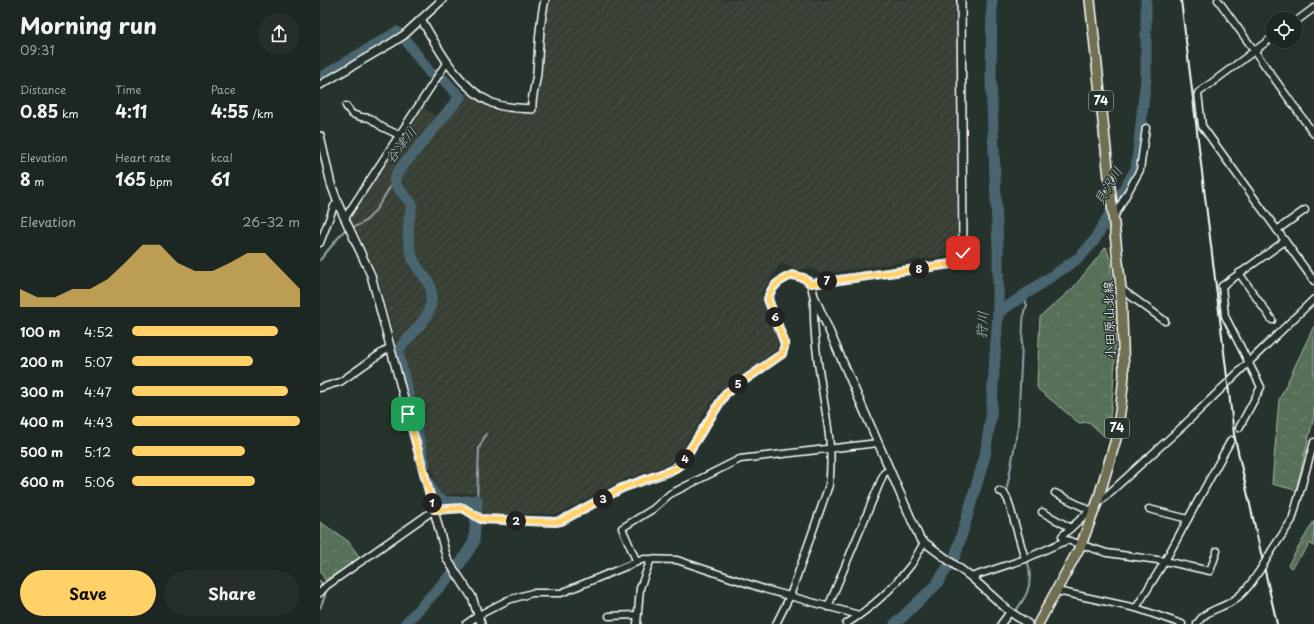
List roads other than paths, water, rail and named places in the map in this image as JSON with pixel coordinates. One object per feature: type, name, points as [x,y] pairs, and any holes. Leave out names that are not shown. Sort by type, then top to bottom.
[{"type":"main road","name":"小田原山北線","points":[[1038,624],[1081,545],[1097,503],[1116,439],[1124,375],[1121,289],[1090,0]]},
{"type":"street","points":[[320,85],[390,44],[442,0]]},
{"type":"street","points":[[421,19],[447,62],[474,92],[494,104],[532,109],[537,74],[539,33],[545,0]]},
{"type":"street","points":[[811,284],[951,264],[960,259],[963,253],[961,0]]},
{"type":"street","points":[[1218,0],[1314,134]]},
{"type":"street","points":[[1302,17],[1312,11]]},
{"type":"street","points":[[1266,42],[1198,93],[1202,126],[1314,281]]},
{"type":"street","points":[[345,218],[447,62]]},
{"type":"street","points":[[346,106],[352,114],[370,118],[382,127],[399,135]]},
{"type":"street","points":[[1114,217],[1140,170],[1146,128]]},
{"type":"street","points":[[320,136],[321,146],[331,184],[338,203],[372,275],[447,559],[472,597],[482,624]]},
{"type":"street","points":[[320,243],[334,206],[338,203]]},
{"type":"street","points":[[1277,230],[1305,210]]},
{"type":"street","points":[[1239,428],[1261,387],[1225,316],[1222,286],[1285,241]]},
{"type":"street","points":[[1239,273],[1272,320]]},
{"type":"street","points":[[320,593],[326,586],[434,510],[463,508],[481,519],[561,521],[626,486],[677,468],[726,393],[782,354],[785,344],[768,299],[770,292],[777,283],[792,275],[804,278],[811,284],[814,296],[920,539],[971,577],[1010,612],[1028,624]]},
{"type":"street","points":[[1121,289],[1165,321]]},
{"type":"street","points":[[776,624],[790,596],[829,485],[831,449],[820,381],[813,313],[814,296]]},
{"type":"street","points":[[1064,542],[1062,536],[1097,503],[1107,497],[1314,299]]},
{"type":"street","points":[[320,388],[340,382],[390,347]]},
{"type":"street","points":[[1136,608],[1165,561],[1231,440]]},
{"type":"street","points":[[1197,624],[1207,614],[1231,602],[1242,593],[1260,570],[1292,520],[1314,442]]},
{"type":"street","points":[[636,560],[622,528],[654,509],[670,494],[740,459],[878,443]]},
{"type":"street","points":[[828,607],[884,473],[890,470]]},
{"type":"street","points":[[999,490],[1004,492],[1008,500],[1025,559]]},
{"type":"street","points":[[1056,493],[1089,510]]},
{"type":"street","points":[[1149,509],[1188,519]]},
{"type":"street","points":[[1042,512],[1071,528]]},
{"type":"street","points":[[971,577],[1025,559],[1066,540],[1107,553],[1165,561],[1210,571],[1217,551]]},
{"type":"street","points":[[846,624],[859,615],[896,582],[912,564],[924,543]]},
{"type":"street","points":[[637,624],[640,588],[651,559]]},
{"type":"street","points":[[466,624],[479,615],[521,596],[562,593],[574,589],[636,560],[651,559],[677,560],[790,596],[859,615]]},
{"type":"street","points":[[1057,591],[1136,608],[1182,624]]},
{"type":"street","points":[[1001,624],[1010,612]]},
{"type":"street","points":[[608,616],[637,615]]},
{"type":"waterway","name":"狩川","points":[[895,624],[936,585],[956,554],[985,456],[991,415],[998,313],[998,249],[991,81],[992,0]]},
{"type":"waterway","name":"貝沢川","points":[[998,313],[1080,257],[1094,241],[1136,169],[1146,78],[1146,0]]},
{"type":"waterway","name":"谷津川","points":[[320,78],[397,32]]},
{"type":"waterway","name":"谷津川","points":[[405,39],[430,73],[442,78],[460,97],[397,173],[394,180],[398,188],[412,204],[409,218],[409,246],[414,262],[427,280],[431,289],[431,304],[425,318],[399,349],[398,353],[425,465]]},
{"type":"waterway","points":[[351,227],[358,226],[371,216],[394,180]]},
{"type":"waterway","points":[[320,260],[347,227]]},
{"type":"waterway","points":[[1010,499],[1007,488],[1018,427],[1024,311],[1027,306],[1024,295]]},
{"type":"waterway","points":[[477,500],[479,448],[486,434]]},
{"type":"waterway","name":"谷津川","points":[[429,482],[432,491],[436,497],[441,500],[447,502],[477,500],[474,542],[458,567]]},
{"type":"waterway","points":[[1005,624],[1022,602],[1029,587],[1030,579],[1027,559]]},
{"type":"waterway","name":"谷津川","points":[[405,624],[450,576]]},
{"type":"waterway","points":[[320,581],[322,585]]},
{"type":"waterway","points":[[320,608],[326,590]]},
{"type":"railway","points":[[1181,0],[1234,434],[1277,624]]}]
